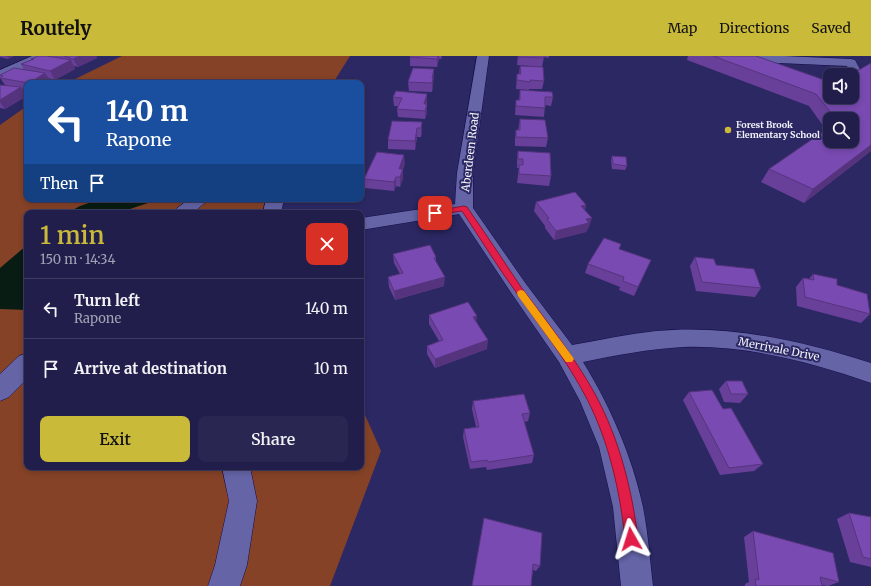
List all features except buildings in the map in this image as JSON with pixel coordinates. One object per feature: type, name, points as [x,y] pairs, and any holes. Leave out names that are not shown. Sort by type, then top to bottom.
[{"type":"street","points":[[0,75],[42,56]]},
{"type":"street","name":"Aberdeen Road","points":[[464,208],[465,173],[483,56]]},
{"type":"street","points":[[728,56],[849,65],[864,64]]},
{"type":"street","points":[[728,56],[772,72]]},
{"type":"street","points":[[186,210],[196,202]]},
{"type":"street","points":[[364,224],[464,208],[518,289],[567,355],[592,397],[612,447],[628,507],[637,586]]},
{"type":"street","name":"Merrivale Drive","points":[[567,355],[656,340],[704,338],[753,342],[796,350],[871,373]]},
{"type":"street","points":[[0,390],[24,366]]},
{"type":"street","points":[[224,586],[231,565],[243,501],[237,470]]},
{"type":"shaded area","points":[[122,56],[350,56],[335,80],[73,80]]},
{"type":"shaded area","points":[[24,108],[24,202],[272,202],[276,210],[24,210],[24,470],[364,470],[364,413],[381,451],[330,586],[0,586],[0,125]]},
{"type":"shaded area","points":[[91,202],[150,202],[127,210],[73,210]]},
{"type":"shaded area","points":[[24,248],[24,310],[0,309],[0,268]]},
{"type":"slow traffic","points":[[521,293],[569,359]]},
{"type":"place","name":"Forest Brook Elementary School","points":[[728,130]]},
{"type":"route","points":[[435,213],[464,208],[518,289],[567,355],[592,397],[612,447],[628,507],[631,539]]}]
